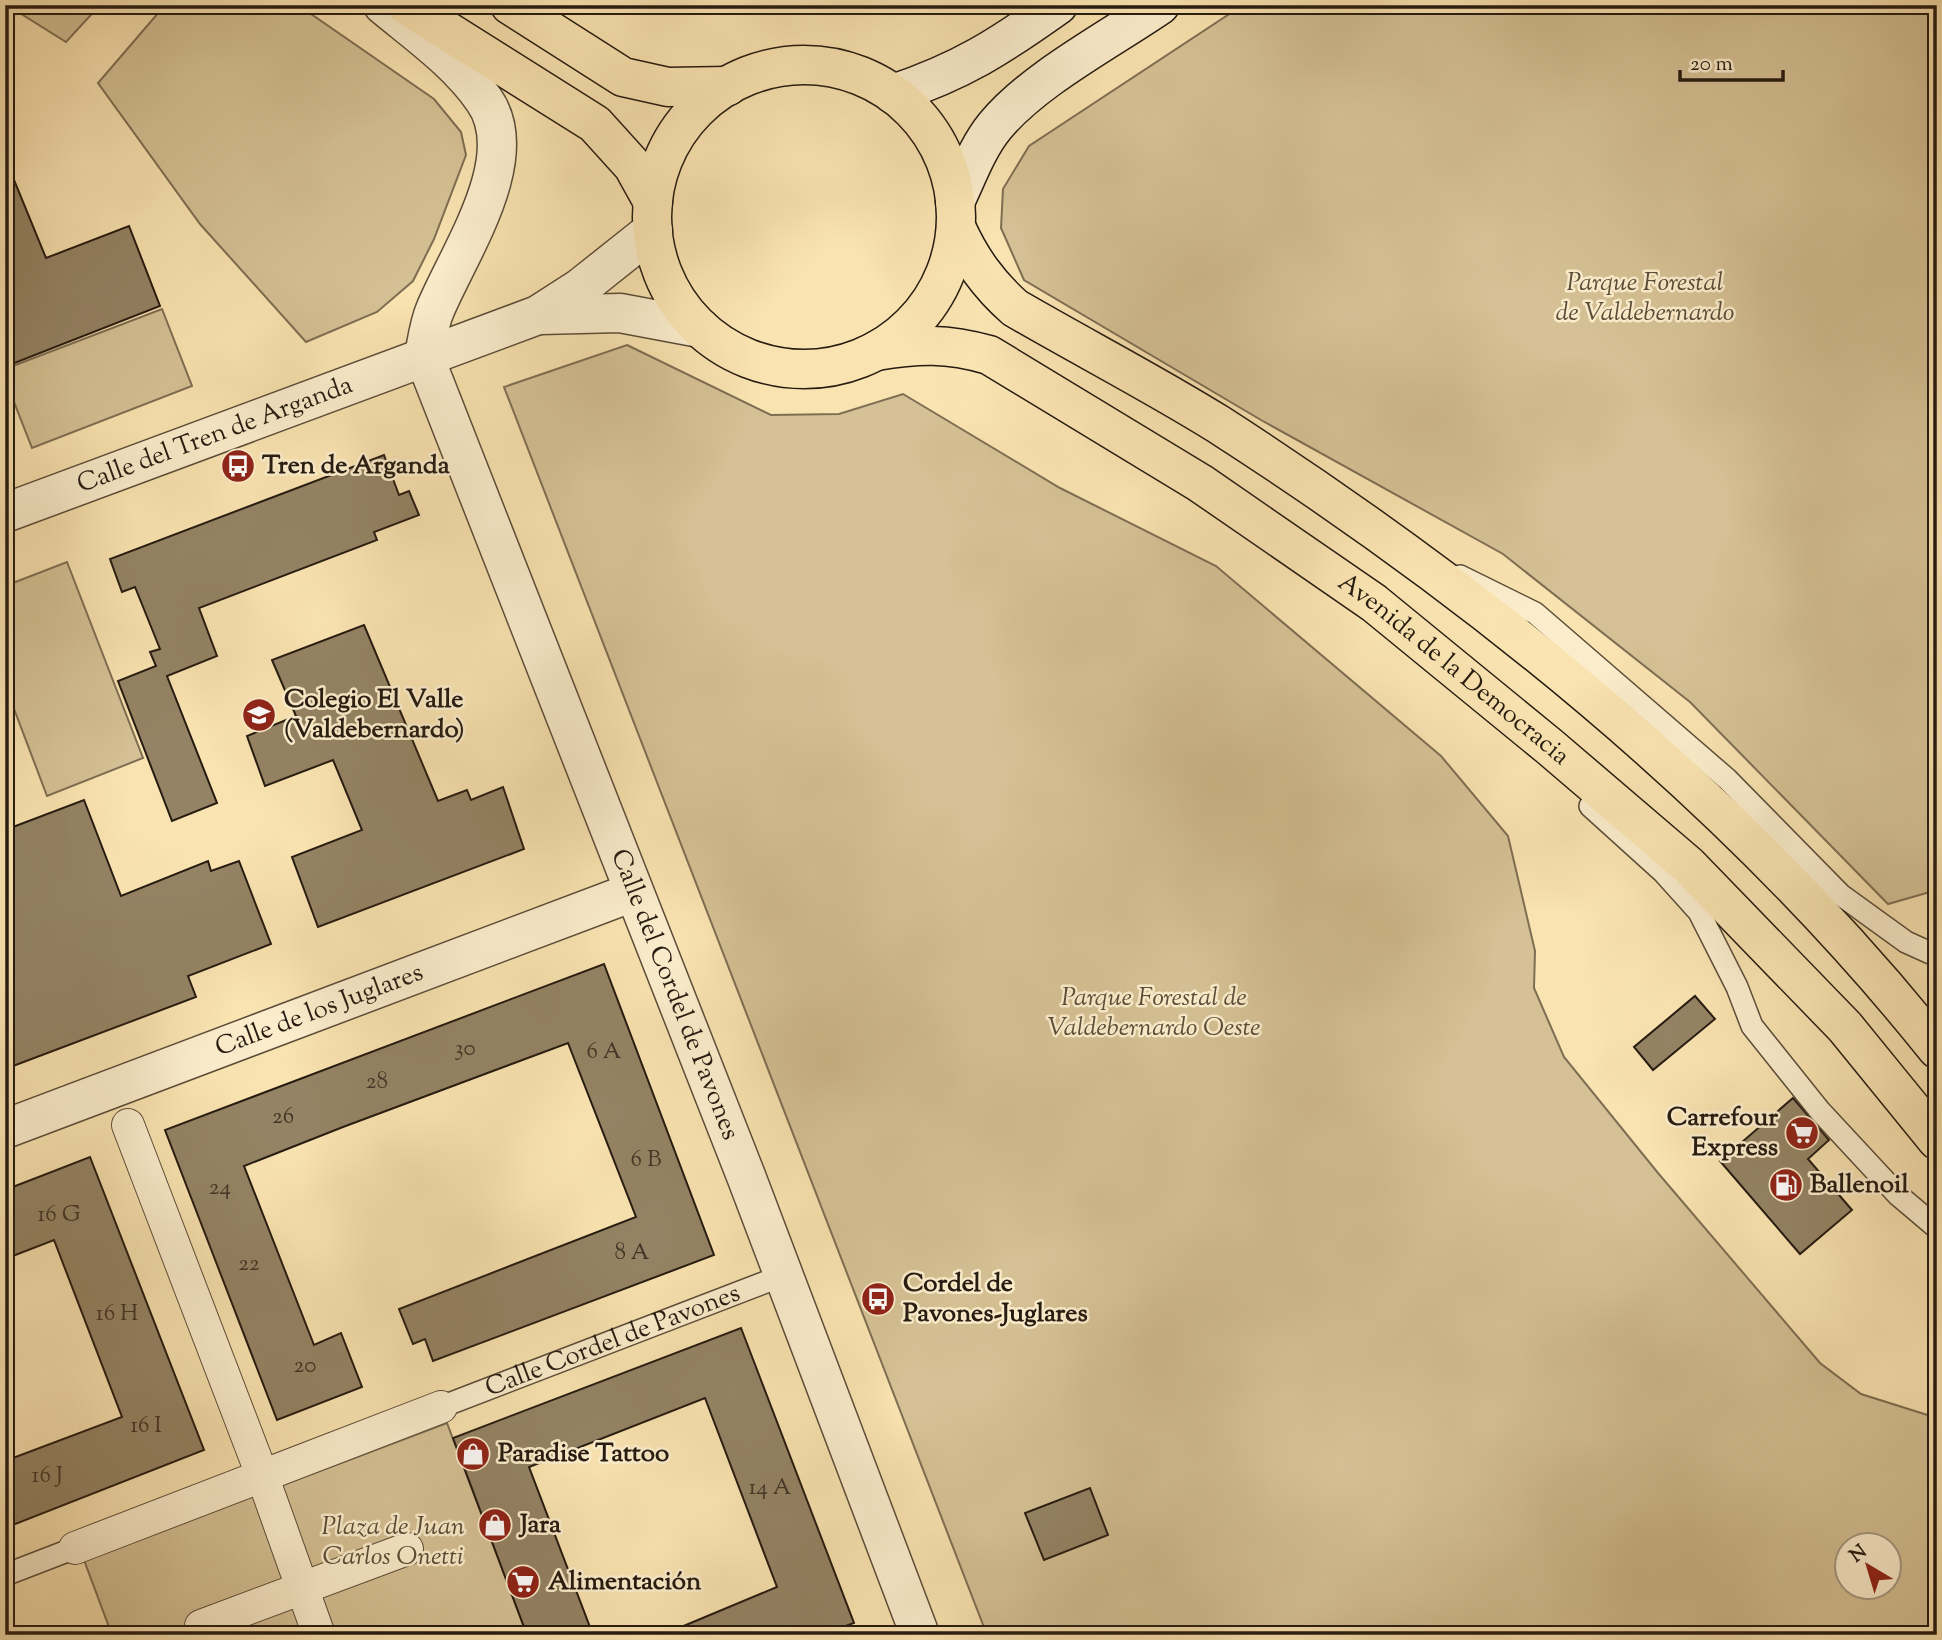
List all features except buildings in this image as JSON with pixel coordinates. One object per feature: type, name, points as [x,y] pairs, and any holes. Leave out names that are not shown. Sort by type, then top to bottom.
[{"type":"main road","points":[[406,5],[594,124],[633,166],[653,216],[658,259],[668,286],[700,328],[742,357],[787,368],[832,366],[876,351],[916,320],[932,299],[944,277],[955,215]]},
{"type":"main road","points":[[510,5],[623,77],[668,87],[728,86]]},
{"type":"main road","points":[[653,216],[662,164],[677,135],[709,99],[728,86],[768,70],[810,66],[855,74],[893,94],[909,108],[934,138],[948,171],[955,215],[972,261],[991,287],[1015,308],[1215,423],[1398,545],[1539,653],[1715,807],[1891,991],[1937,1049]]},
{"type":"main road","name":"Avenida de la Democracia","points":[[876,351],[926,343],[964,348],[989,355],[1200,483],[1374,603],[1688,865],[1845,1027],[1937,1140]]},
{"type":"street","points":[[383,5],[451,61],[470,82],[486,103],[498,137],[490,187],[433,313],[424,356]]},
{"type":"street","points":[[955,215],[983,144],[994,127],[1021,99],[1160,5]]},
{"type":"street","points":[[893,94],[967,66],[1054,7]]},
{"type":"street","name":"Calle del Tren de Arganda","points":[[5,513],[538,315],[580,288],[653,216]]},
{"type":"street","name":"Calle del Tren de Arganda","points":[[538,315],[620,313],[700,328]]},
{"type":"street","name":"Calle del Cordel de Pavones","points":[[424,356],[784,1275],[919,1634]]},
{"type":"street","name":"Calle de los Juglares","points":[[5,1129],[633,892]]},
{"type":"street","points":[[128,1125],[262,1475],[319,1635]]},
{"type":"street","points":[[75,1548],[441,1407]]},
{"type":"street","points":[[201,1626],[407,1549]]},
{"type":"lane","points":[[1398,545],[1535,614],[1727,779],[1841,895],[1906,942],[1937,956]]},
{"type":"lane","points":[[1374,603],[1490,719],[1663,872],[1699,912],[1737,987],[1752,1026],[1829,1120],[1898,1195],[1937,1228]]},
{"type":"lane","name":"Calle Cordel de Pavones","points":[[441,1407],[784,1275]]},
{"type":"lane","points":[[5,1575],[75,1548]]},
{"type":"green space","points":[[7,5],[100,5],[66,42]]},
{"type":"green space","points":[[165,5],[298,5],[434,99],[461,132],[466,155],[434,239],[413,281],[377,312],[306,342],[200,224],[98,83]]},
{"type":"green space","name":"Parque Forestal de Valdebernardo","points":[[1243,5],[1937,5],[1937,890],[1888,904],[1690,702],[1503,554],[1261,420],[1024,280],[1001,228],[1003,189],[1029,146]]},
{"type":"green space","points":[[162,309],[192,386],[32,448],[5,379],[5,369]]},
{"type":"green space","name":"Parque Forestal de Valdebernardo Oeste","points":[[627,345],[771,415],[839,414],[903,394],[1060,488],[1216,566],[1441,756],[1508,836],[1535,951],[1534,988],[1564,1057],[1658,1173],[1820,1363],[1861,1394],[1937,1418],[1937,1635],[987,1635],[504,387]]},
{"type":"green space","points":[[67,562],[143,758],[47,796],[5,685],[5,586]]},
{"type":"green space","name":"Plaza de Juan Carlos Onetti","points":[[447,1423],[527,1635],[112,1635],[84,1560]]},
{"type":"place","name":"Tren de Arganda","points":[[238,466]]},
{"type":"place","name":"Colegio El Valle (Valdebernardo)","points":[[259,715]]},
{"type":"place","name":"Carrefour Express","points":[[1802,1133]]},
{"type":"place","name":"Ballenoil","points":[[1786,1185]]},
{"type":"place","name":"Cordel de Pavones-Juglares","points":[[878,1299]]},
{"type":"place","name":"Paradise Tattoo","points":[[473,1454]]},
{"type":"place","name":"Jara","points":[[495,1525]]},
{"type":"place","name":"Alimentación","points":[[523,1582]]}]
